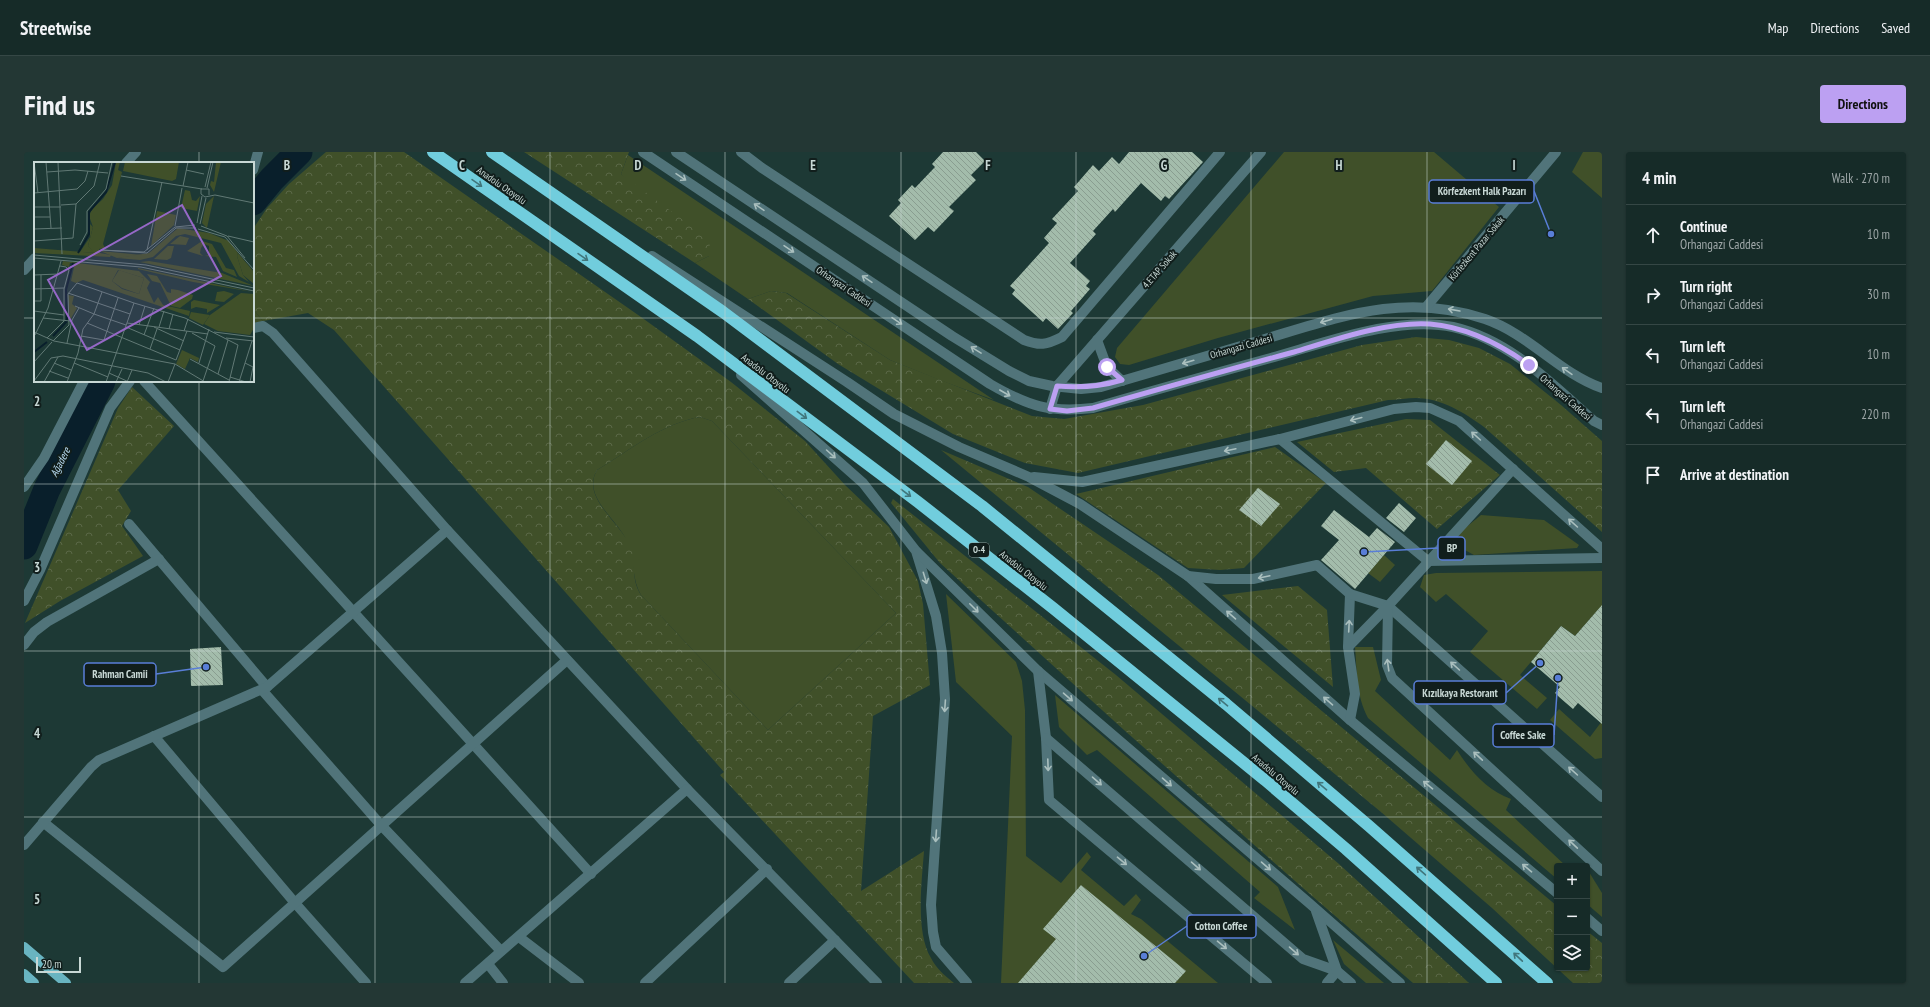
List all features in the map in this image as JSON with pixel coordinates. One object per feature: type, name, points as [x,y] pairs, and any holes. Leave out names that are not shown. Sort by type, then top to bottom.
[{"type":"highway","name":"Anadolu Otoyolu","points":[[433,152],[697,336],[918,502],[1187,716],[1346,849],[1496,983]]},
{"type":"highway","name":"Anadolu Otoyolu","points":[[492,152],[723,312],[982,506],[1226,704],[1369,826],[1547,983]]},
{"type":"main road","points":[[24,947],[66,983]]},
{"type":"main road","points":[[24,974],[34,983]]},
{"type":"street","points":[[127,162],[136,152]]},
{"type":"street","points":[[254,166],[258,152]]},
{"type":"street","name":"Orhangazi Caddesi","points":[[644,152],[990,384],[1015,398],[1050,409],[1067,411],[1093,408],[1348,336],[1401,325],[1429,324],[1453,327],[1479,336],[1509,350],[1529,365],[1594,421],[1602,425]]},
{"type":"street","name":"Orhangazi Caddesi","points":[[676,152],[952,336],[1009,371],[1029,381],[1057,386],[1087,388],[1101,386],[1348,315],[1392,307],[1427,306],[1458,310],[1487,319],[1518,335],[1580,379],[1602,388]]},
{"type":"street","points":[[741,152],[762,168],[1024,340],[1036,344],[1049,343],[1062,337],[1220,152]]},
{"type":"street","name":"4.ETAP Sokak","points":[[1057,386],[1261,152]]},
{"type":"street","name":"Körfezkent Pazar Sokak","points":[[1427,306],[1556,152]]},
{"type":"street","points":[[512,166],[847,382],[894,414],[959,447],[1029,477],[1080,504],[1188,576],[1350,720],[1554,890]]},
{"type":"street","points":[[24,270],[31,260]]},
{"type":"street","points":[[254,328],[263,326],[273,333],[447,530],[567,660],[687,789],[877,983]]},
{"type":"street","points":[[697,336],[862,483],[916,551],[1038,671],[1316,909],[1400,983]]},
{"type":"street","points":[[1097,340],[1107,367],[1122,380]]},
{"type":"street","points":[[24,488],[44,458],[83,382]]},
{"type":"street","points":[[24,601],[40,570],[110,408],[129,382]]},
{"type":"street","points":[[145,382],[591,874]]},
{"type":"street","points":[[1050,409],[1057,386]]},
{"type":"street","points":[[1029,477],[1082,482],[1280,439],[1394,408],[1430,408],[1460,421],[1602,549]]},
{"type":"street","points":[[1280,439],[1428,561],[1602,558]]},
{"type":"street","points":[[1348,647],[1388,606],[1513,469]]},
{"type":"street","points":[[129,524],[381,826],[501,951]]},
{"type":"street","points":[[24,845],[91,767],[107,757],[265,688],[447,530]]},
{"type":"street","points":[[916,551],[936,616],[942,653],[945,699],[931,905],[932,932],[936,947],[967,983]]},
{"type":"street","points":[[25,641],[47,622],[159,559]]},
{"type":"street","points":[[1188,576],[1216,579],[1253,579],[1317,565],[1350,594],[1388,606],[1602,797]]},
{"type":"street","points":[[1350,594],[1348,647],[1355,694],[1350,720]]},
{"type":"street","points":[[1388,606],[1387,665],[1392,678],[1602,871]]},
{"type":"street","points":[[43,822],[223,968],[472,743],[567,660]]},
{"type":"street","points":[[1038,671],[1046,738],[1049,800],[1267,983]]},
{"type":"street","points":[[154,736],[295,903],[366,983]]},
{"type":"street","points":[[1046,738],[1303,959],[1338,971],[1351,983]]},
{"type":"street","points":[[465,983],[687,789]]},
{"type":"street","points":[[645,983],[767,869]]},
{"type":"street","points":[[1316,909],[1338,971]]},
{"type":"street","points":[[1590,921],[1602,931]]},
{"type":"street","points":[[518,937],[579,983]]},
{"type":"street","points":[[789,983],[835,940]]},
{"type":"street","points":[[488,964],[503,983]]},
{"type":"street","points":[[1328,983],[1338,971]]},
{"type":"green space","points":[[326,152],[404,152],[641,317],[731,382],[805,441],[845,485],[889,527],[918,581],[923,604],[930,685],[873,716],[861,891],[924,851],[921,891],[921,920],[923,934],[926,947],[933,962],[941,972],[954,983],[914,983],[720,775],[724,772],[334,330],[308,313],[263,321],[254,310],[254,228],[267,208],[289,184]],"holes":[[[700,417],[712,421],[896,613],[768,730],[641,595],[636,582],[634,560],[631,548],[620,529],[604,510],[594,490],[593,480],[597,470],[647,438],[673,425]]]},
{"type":"green space","points":[[524,152],[629,152],[621,174],[710,240],[709,256],[695,263]]},
{"type":"green space","points":[[1284,152],[1434,152],[1499,207],[1432,291],[1373,296],[1218,338],[1129,365],[1120,364],[1115,357],[1117,348]]},
{"type":"green space","points":[[1583,152],[1602,152],[1602,198],[1572,172]]},
{"type":"green space","points":[[628,155],[994,400],[890,360],[787,293],[771,291],[748,299],[695,263],[709,256],[621,174]]},
{"type":"green space","points":[[771,291],[786,293],[890,360],[1032,416],[1064,419],[1143,405],[1362,345],[1416,337],[1449,340],[1479,348],[1510,364],[1561,405],[1602,441],[1602,532],[1484,427],[1452,407],[1443,403],[1425,399],[1413,398],[1388,400],[1078,473],[1025,463],[953,434],[838,364],[748,299]]},
{"type":"green space","points":[[254,310],[263,321],[254,324]]},
{"type":"green space","points":[[132,387],[174,426],[118,490],[131,511],[122,526],[143,556],[60,601],[25,623],[118,408]]},
{"type":"green space","points":[[700,417],[712,421],[896,613],[768,730],[641,595],[636,584],[631,554],[626,539],[600,504],[593,487],[597,470],[660,431],[686,420]]},
{"type":"green space","points":[[1406,419],[1430,420],[1500,475],[1437,529],[1366,468],[1334,472],[1297,442]]},
{"type":"green space","points":[[1275,447],[1326,483],[1244,568],[1220,570],[1188,568],[1076,494]]},
{"type":"green space","points":[[941,450],[1028,487],[1158,575],[1554,904],[1554,965],[1492,908],[1381,812]]},
{"type":"green space","points":[[893,499],[1116,675],[1339,864],[1469,983],[1413,983],[1124,730],[940,563],[891,503]]},
{"type":"green space","points":[[1481,515],[1544,520],[1579,545],[1577,548],[1474,555],[1461,548],[1457,542],[1459,533]]},
{"type":"green space","points":[[1384,555],[1395,565],[1380,582],[1368,573]]},
{"type":"green space","points":[[1602,571],[1602,613],[1598,610],[1575,636],[1561,626],[1520,675],[1547,698],[1537,709],[1470,652],[1488,631],[1446,594],[1436,602],[1420,587],[1424,575],[1436,573]]},
{"type":"green space","points":[[1298,586],[1327,610],[1333,687],[1222,595]]},
{"type":"green space","points":[[946,594],[1016,662],[1022,681],[1025,710],[1026,856],[1061,883],[1087,852],[1091,857],[1081,870],[1124,906],[1136,894],[1141,900],[1131,914],[1141,919],[1218,983],[1001,983],[1012,736],[956,682]]},
{"type":"green space","points":[[1355,647],[1373,647],[1381,680],[1375,691],[1450,760],[1457,750],[1468,766],[1480,779],[1494,791],[1511,799],[1506,810],[1563,863],[1554,863],[1554,876],[1368,718],[1361,701]]},
{"type":"green space","points":[[1055,695],[1278,887],[1295,930],[1254,898],[1260,892],[1097,750],[1087,755],[1059,727]]},
{"type":"green space","points":[[1559,709],[1590,737],[1602,721],[1602,758],[1595,759],[1550,720]]},
{"type":"green space","points":[[1590,874],[1602,893],[1602,917],[1590,907]]},
{"type":"green space","points":[[1590,933],[1602,943],[1602,983],[1573,983],[1560,971],[1590,971]]},
{"type":"green space","points":[[1333,940],[1384,983],[1366,983],[1344,964]]},
{"type":"building","points":[[943,152],[976,152],[985,161],[971,175],[976,180],[949,207],[954,211],[934,232],[928,227],[915,240],[889,216],[901,203],[898,200],[912,185],[915,188],[935,167],[932,164]]},
{"type":"building","points":[[1129,152],[1192,152],[1203,162],[1169,199],[1165,196],[1161,201],[1141,183],[1115,212],[1113,209],[1093,231],[1096,234],[1070,263],[1090,281],[1086,286],[1090,289],[1071,311],[1073,313],[1058,329],[1046,318],[1043,322],[1012,294],[1015,290],[1010,286],[1049,243],[1044,238],[1057,223],[1052,219],[1078,191],[1074,187],[1093,165],[1099,171],[1112,157],[1119,164]]},
{"type":"building","points":[[1446,440],[1472,461],[1452,485],[1426,464]]},
{"type":"building","points":[[1258,488],[1280,504],[1261,526],[1239,510]]},
{"type":"building","points":[[1399,503],[1416,518],[1404,532],[1386,518]]},
{"type":"building","points":[[1334,510],[1369,537],[1377,528],[1395,542],[1355,589],[1321,560],[1339,540],[1321,526]]},
{"type":"building","points":[[1602,605],[1602,724],[1578,703],[1573,709],[1559,697],[1555,693],[1560,687],[1531,662],[1561,626],[1575,636]]},
{"type":"building","points":[[221,647],[223,685],[191,686],[190,649]]},
{"type":"building","points":[[1081,885],[1186,971],[1175,983],[1018,983],[1056,939],[1043,929]]},
{"type":"waterway","name":"Ağadere","points":[[254,201],[272,179],[299,152]]},
{"type":"waterway","name":"Ağadere","points":[[24,546],[47,489],[101,382]]},
{"type":"place","name":"Körfezkent Halk Pazarı","points":[[1551,234]]},
{"type":"place","name":"BP","points":[[1364,552]]},
{"type":"place","name":"Kızılkaya Restorant","points":[[1540,663]]},
{"type":"place","name":"Rahman Camii","points":[[206,667]]},
{"type":"place","name":"Coffee Sake","points":[[1558,678]]},
{"type":"place","name":"Cotton Coffee","points":[[1144,956]]},
{"type":"route","points":[[1107,367],[1122,380],[1101,386],[1081,388],[1057,386],[1050,409],[1067,411],[1093,408],[1348,336],[1401,325],[1429,324],[1453,327],[1479,336],[1509,350],[1529,365]]}]
